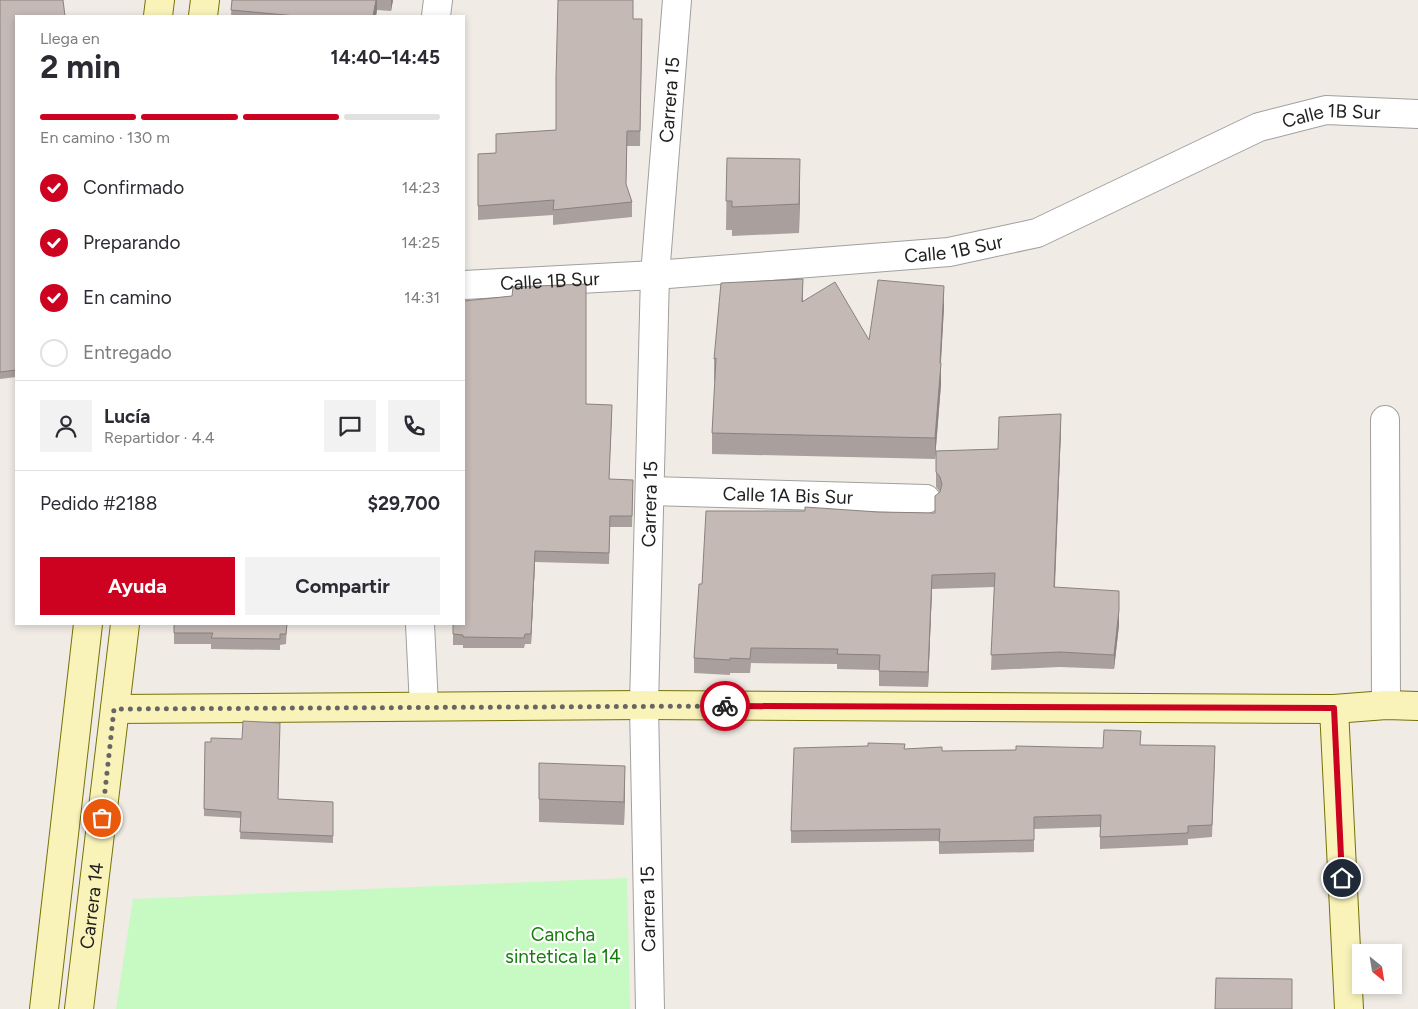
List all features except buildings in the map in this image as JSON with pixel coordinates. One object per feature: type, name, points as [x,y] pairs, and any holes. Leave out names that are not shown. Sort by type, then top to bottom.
[{"type":"street","points":[[158,15],[160,0]]},
{"type":"street","points":[[203,15],[205,0]]},
{"type":"street","points":[[436,15],[438,0]]},
{"type":"street","name":"Carrera 15","points":[[650,1009],[644,705],[656,275],[677,0]]},
{"type":"street","name":"Calle 1B Sur","points":[[465,285],[656,275],[949,252],[1037,233],[1259,127],[1326,110],[1418,114]]},
{"type":"street","points":[[1385,420],[1386,705]]},
{"type":"street","name":"Calle 1A Bis Sur","points":[[650,491],[926,499]]},
{"type":"street","name":"Carrera 14","points":[[44,1009],[88,625]]},
{"type":"street","name":"Carrera 14","points":[[79,1009],[114,709],[126,625]]},
{"type":"street","points":[[420,625],[424,706]]},
{"type":"street","points":[[114,709],[644,705],[1334,708],[1386,705],[1418,706]]},
{"type":"street","points":[[1334,708],[1349,1009]]},
{"type":"street","points":[[54,925],[89,927]]},
{"type":"green space","name":"Cancha sintetica la 14","points":[[627,878],[630,1009],[116,1009],[133,899]]},
{"type":"way so far","points":[[102,818],[114,709],[725,706]]},
{"type":"route","points":[[725,706],[1334,708],[1342,878]]}]
